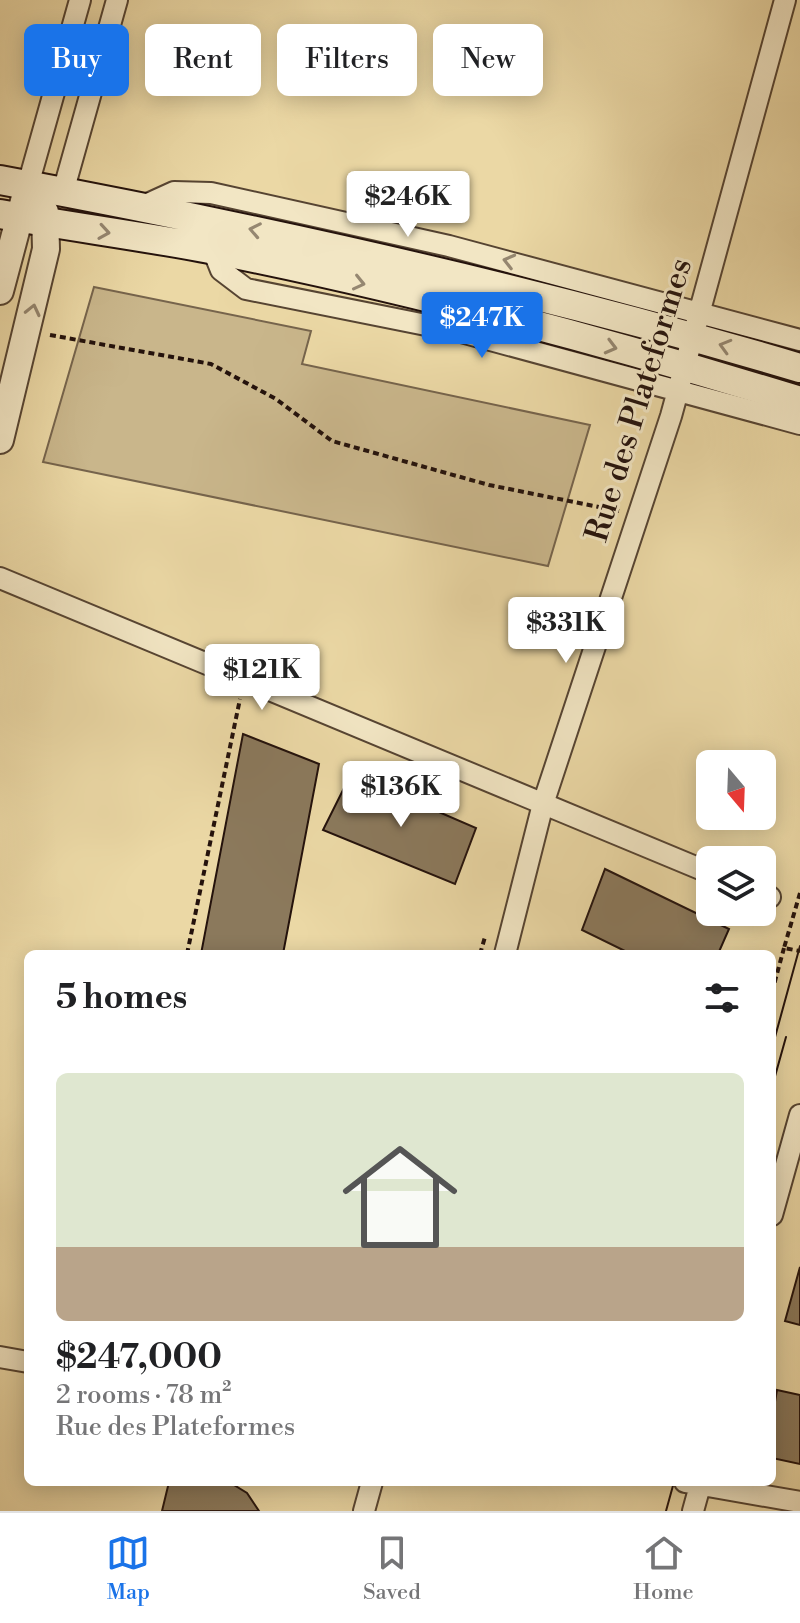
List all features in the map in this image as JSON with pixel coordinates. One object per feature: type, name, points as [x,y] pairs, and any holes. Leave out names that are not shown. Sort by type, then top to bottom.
[{"type":"main road","points":[[0,180],[310,241],[695,324],[800,368]]},
{"type":"main road","points":[[10,216],[213,250],[423,298],[681,378],[800,401]]},
{"type":"street","points":[[0,291],[10,216],[28,185],[80,0]]},
{"type":"street","points":[[63,192],[117,0]]},
{"type":"street","name":"Rue des Plateformes","points":[[506,950],[543,804],[681,378],[785,0]]},
{"type":"street","points":[[0,440],[41,274],[48,223],[39,200],[28,185]]},
{"type":"street","points":[[695,324],[800,340]]},
{"type":"street","points":[[681,378],[800,424]]},
{"type":"street","points":[[0,578],[696,867]]},
{"type":"street","points":[[776,1201],[800,1115]]},
{"type":"street","points":[[0,1357],[24,1361]]},
{"type":"street","points":[[364,1511],[371,1486]]},
{"type":"street","points":[[693,1511],[696,1486]]},
{"type":"street","points":[[712,1486],[800,1502]]},
{"type":"path","points":[[28,331],[211,364],[276,399],[332,441],[489,485],[638,514]]},
{"type":"path","points":[[188,950],[243,681]]},
{"type":"path","points":[[776,977],[800,893]]},
{"type":"path","points":[[784,948],[800,951]]},
{"type":"shaded area","points":[[94,287],[311,331],[302,364],[590,425],[548,566],[43,462]]},
{"type":"building","points":[[243,734],[319,764],[284,950],[202,950]]},
{"type":"building","points":[[351,774],[476,828],[455,884],[323,830]]},
{"type":"building","points":[[605,869],[696,913],[696,926],[723,926],[729,929],[720,950],[623,950],[582,930]]},
{"type":"building","points":[[800,1267],[800,1325],[785,1321]]},
{"type":"building","points":[[777,1390],[800,1395],[800,1464],[776,1459]]},
{"type":"building","points":[[168,1486],[236,1486],[247,1493],[259,1511],[162,1511]]},
{"type":"tram line","points":[[776,1033],[800,946]]},
{"type":"tram line","points":[[776,1073],[786,1037]]},
{"type":"tram line","points":[[666,1511],[673,1486]]}]
